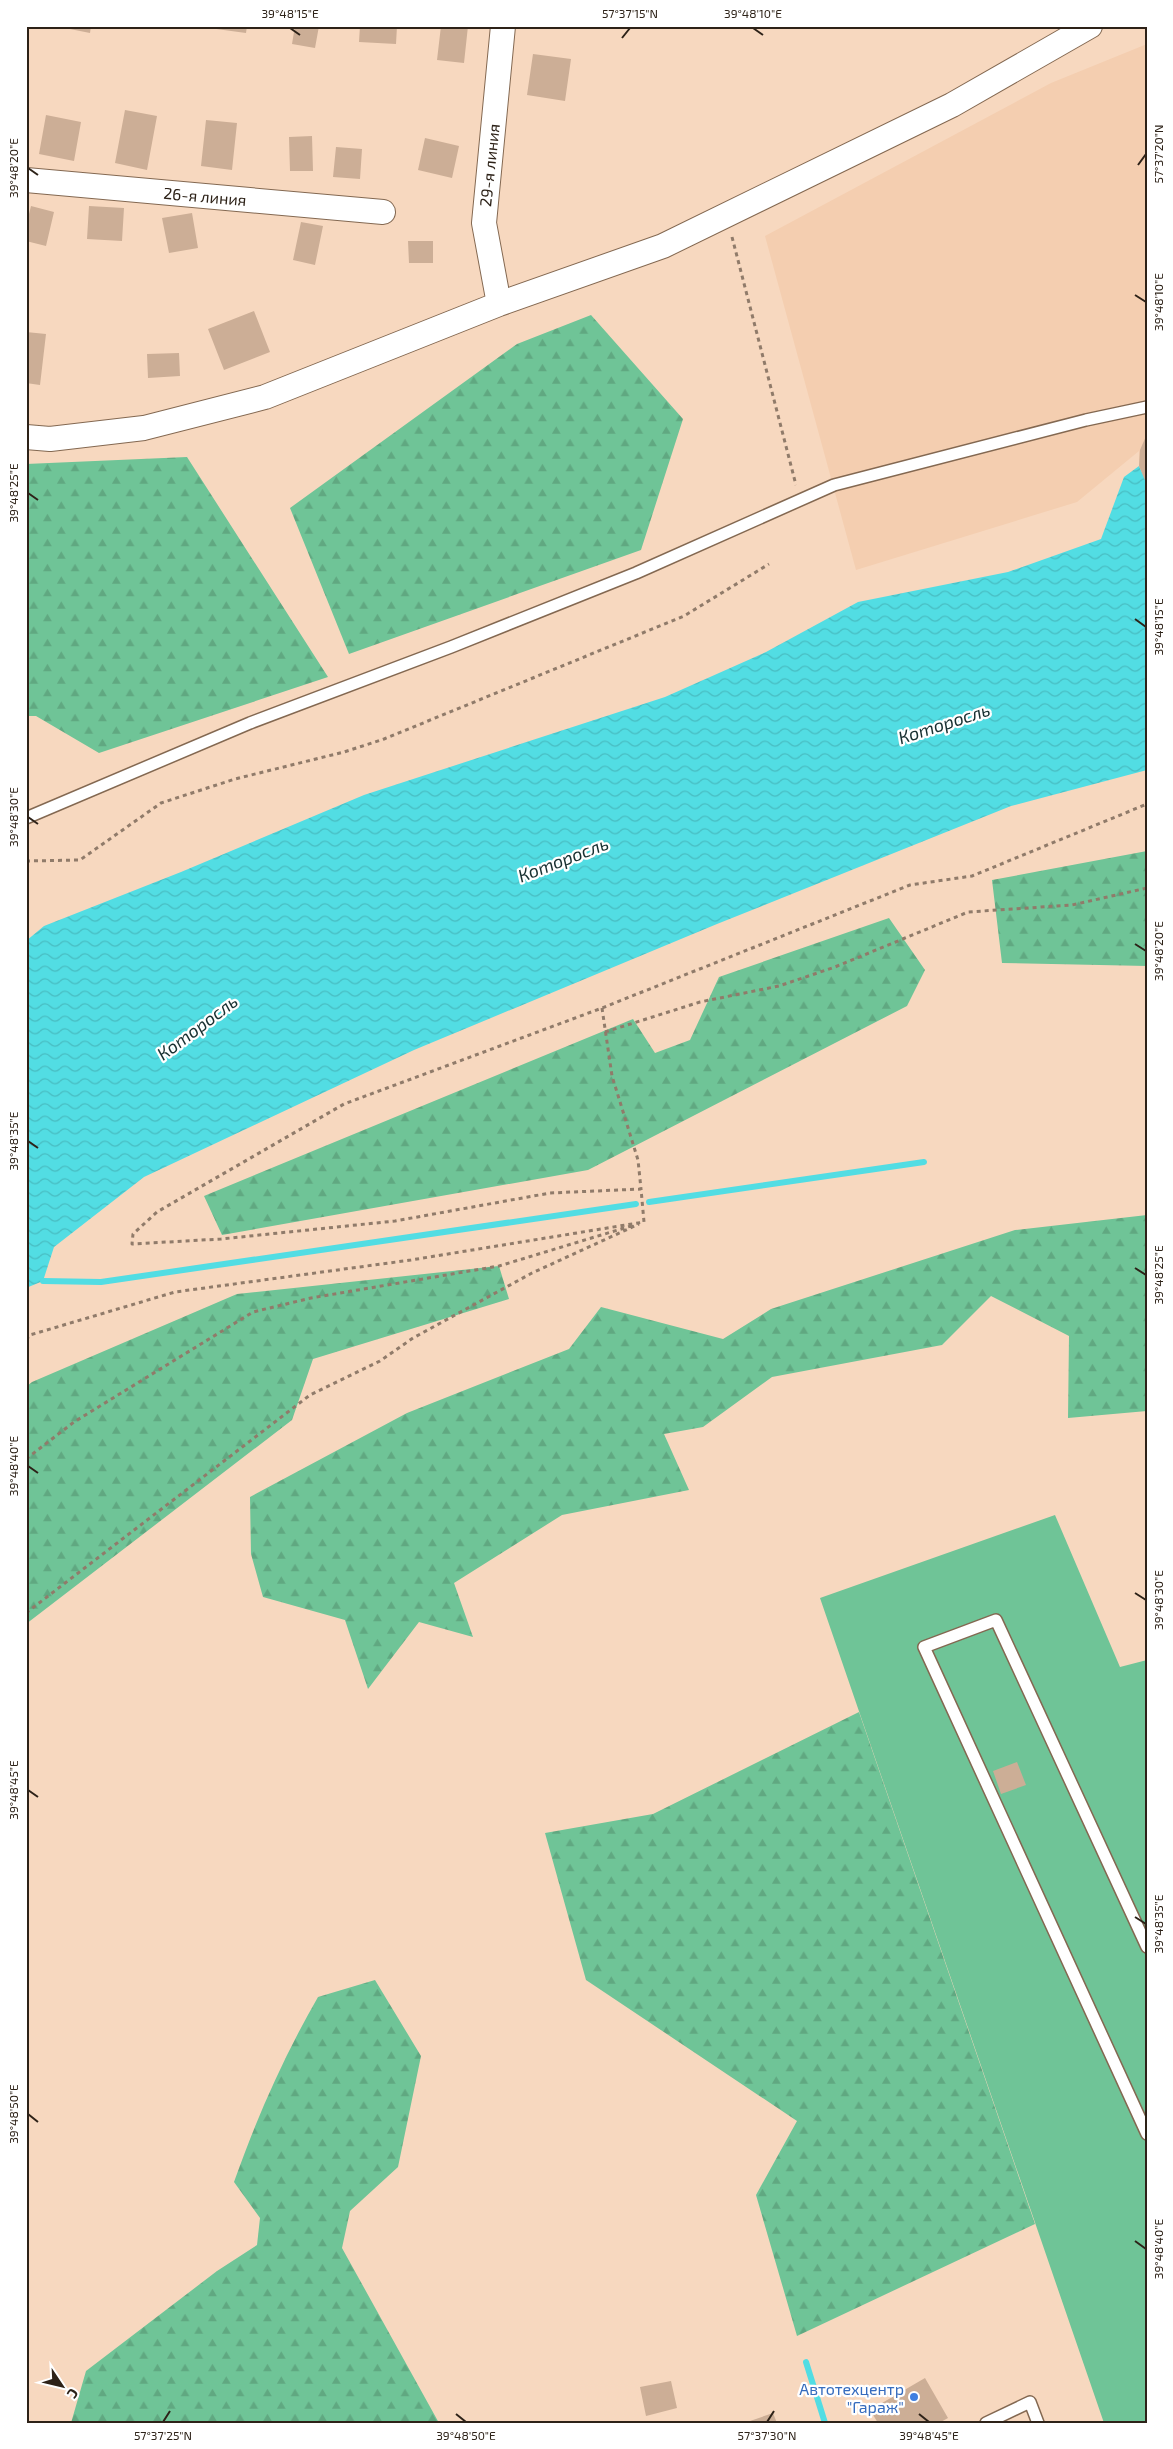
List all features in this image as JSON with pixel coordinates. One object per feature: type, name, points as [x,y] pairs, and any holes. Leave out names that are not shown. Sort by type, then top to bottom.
[{"type":"street","name":"29-я линия","points":[[499,304],[484,223],[503,26]]},
{"type":"street","points":[[26,436],[50,439],[144,428],[266,397],[499,304],[663,246],[952,105],[1090,26]]},
{"type":"street","name":"26-я линия","points":[[26,180],[383,212]]},
{"type":"lane","points":[[26,818],[250,723],[451,647],[636,573],[834,485],[1086,420],[1147,407]]},
{"type":"lane","points":[[1147,1947],[996,1620],[924,1647],[1147,2134]]},
{"type":"lane","points":[[986,2423],[1030,2402],[1038,2423]]},
{"type":"path","points":[[727,214],[800,500]]},
{"type":"path","points":[[26,861],[80,860],[161,804],[235,778],[344,752],[393,735],[684,616],[768,564]]},
{"type":"path","points":[[641,1188],[550,1193],[395,1221],[221,1239],[132,1244],[133,1234],[157,1212],[344,1104],[602,1008],[910,885],[972,876],[1147,804]]},
{"type":"path","points":[[606,1032],[700,1002],[780,986],[835,967],[968,912],[1072,905],[1147,888]]},
{"type":"path","points":[[602,1008],[612,1076],[638,1160],[644,1222]]},
{"type":"path","points":[[26,1340],[30,1335],[175,1292],[411,1260],[644,1222]]},
{"type":"path","points":[[26,1459],[74,1422],[253,1312],[311,1298],[499,1266],[644,1222]]},
{"type":"path","points":[[26,1613],[310,1395],[380,1361],[413,1338],[532,1273],[644,1222]]},
{"type":"shaded area","points":[[1147,44],[1147,483],[1139,466],[1139,451],[1077,502],[856,570],[765,236],[1051,83]]},
{"type":"green space","points":[[591,315],[683,419],[641,550],[349,654],[290,508],[517,344]]},
{"type":"green space","points":[[187,457],[328,677],[99,753],[36,716],[26,716],[26,464]]},
{"type":"green space","points":[[1147,851],[1147,966],[1002,963],[992,880]]},
{"type":"green space","points":[[889,918],[925,970],[907,1006],[588,1170],[222,1235],[204,1196],[633,1019],[655,1053],[690,1040],[719,977]]},
{"type":"green space","points":[[1147,1215],[1147,1411],[1068,1418],[1069,1336],[991,1296],[942,1345],[772,1377],[703,1427],[664,1434],[689,1490],[562,1515],[454,1583],[473,1637],[419,1622],[368,1689],[345,1620],[263,1597],[251,1554],[250,1497],[407,1413],[569,1349],[601,1307],[723,1339],[771,1309],[1015,1230]]},
{"type":"green space","points":[[499,1266],[509,1299],[313,1359],[292,1420],[26,1624],[26,1387],[32,1382],[237,1294]]},
{"type":"green space","points":[[1055,1515],[1120,1667],[1147,1660],[1147,2423],[1104,2423],[820,1598]]},
{"type":"green space","points":[[859,1712],[1035,2224],[797,2336],[756,2195],[797,2121],[586,1980],[545,1833],[653,1814]]},
{"type":"green space","points":[[375,1980],[421,2056],[398,2167],[350,2211],[342,2248],[439,2423],[71,2423],[86,2371],[217,2271],[257,2245],[260,2218],[234,2182],[272,2087],[318,1997]]},
{"type":"water","name":"Которосль","points":[[1139,466],[1147,483],[1147,770],[1011,806],[717,924],[414,1050],[144,1177],[54,1247],[43,1281],[26,1288],[26,941],[44,926],[181,872],[364,795],[665,697],[766,652],[858,602],[1008,572],[1101,539],[1124,477]]},
{"type":"building","points":[[55,26],[91,26],[90,33]]},
{"type":"building","points":[[209,26],[247,26],[246,33],[209,28]]},
{"type":"building","points":[[295,26],[319,26],[315,48],[292,44]]},
{"type":"building","points":[[360,26],[397,26],[396,44],[359,42]]},
{"type":"building","points":[[441,26],[468,26],[464,63],[437,60]]},
{"type":"building","points":[[533,54],[571,59],[565,101],[527,95]]},
{"type":"building","points":[[125,110],[157,116],[147,170],[115,163]]},
{"type":"building","points":[[46,115],[81,122],[74,161],[39,154]]},
{"type":"building","points":[[206,120],[237,123],[232,170],[201,166]]},
{"type":"building","points":[[312,136],[313,171],[290,171],[289,137]]},
{"type":"building","points":[[425,138],[459,146],[452,178],[418,170]]},
{"type":"building","points":[[336,147],[362,149],[360,179],[333,177]]},
{"type":"building","points":[[31,206],[54,212],[46,246],[26,241],[26,226]]},
{"type":"building","points":[[89,206],[124,208],[122,241],[87,239]]},
{"type":"building","points":[[192,213],[198,248],[169,253],[162,218]]},
{"type":"building","points":[[301,222],[323,226],[315,265],[293,260]]},
{"type":"building","points":[[408,241],[433,241],[433,263],[409,263]]},
{"type":"building","points":[[254,311],[270,352],[224,370],[208,329]]},
{"type":"building","points":[[26,332],[46,334],[40,385],[26,383]]},
{"type":"building","points":[[179,353],[180,376],[148,378],[147,354]]},
{"type":"building","points":[[1147,434],[1147,485],[1139,466],[1140,450]]},
{"type":"building","points":[[1017,1762],[1026,1785],[1001,1794],[993,1771]]},
{"type":"building","name":"Автотехцентр \"Гараж\"","points":[[925,2378],[948,2418],[939,2423],[878,2423],[870,2410]]},
{"type":"building","points":[[671,2381],[677,2408],[646,2416],[640,2387]]},
{"type":"building","points":[[773,2413],[777,2423],[750,2423],[750,2421]]},
{"type":"waterway","points":[[649,1202],[924,1162]]},
{"type":"waterway","points":[[43,1281],[101,1282],[636,1204]]},
{"type":"waterway","points":[[806,2362],[825,2423]]},
{"type":"place","name":"Автотехцентр \"Гараж\"","points":[[914,2397]]}]
